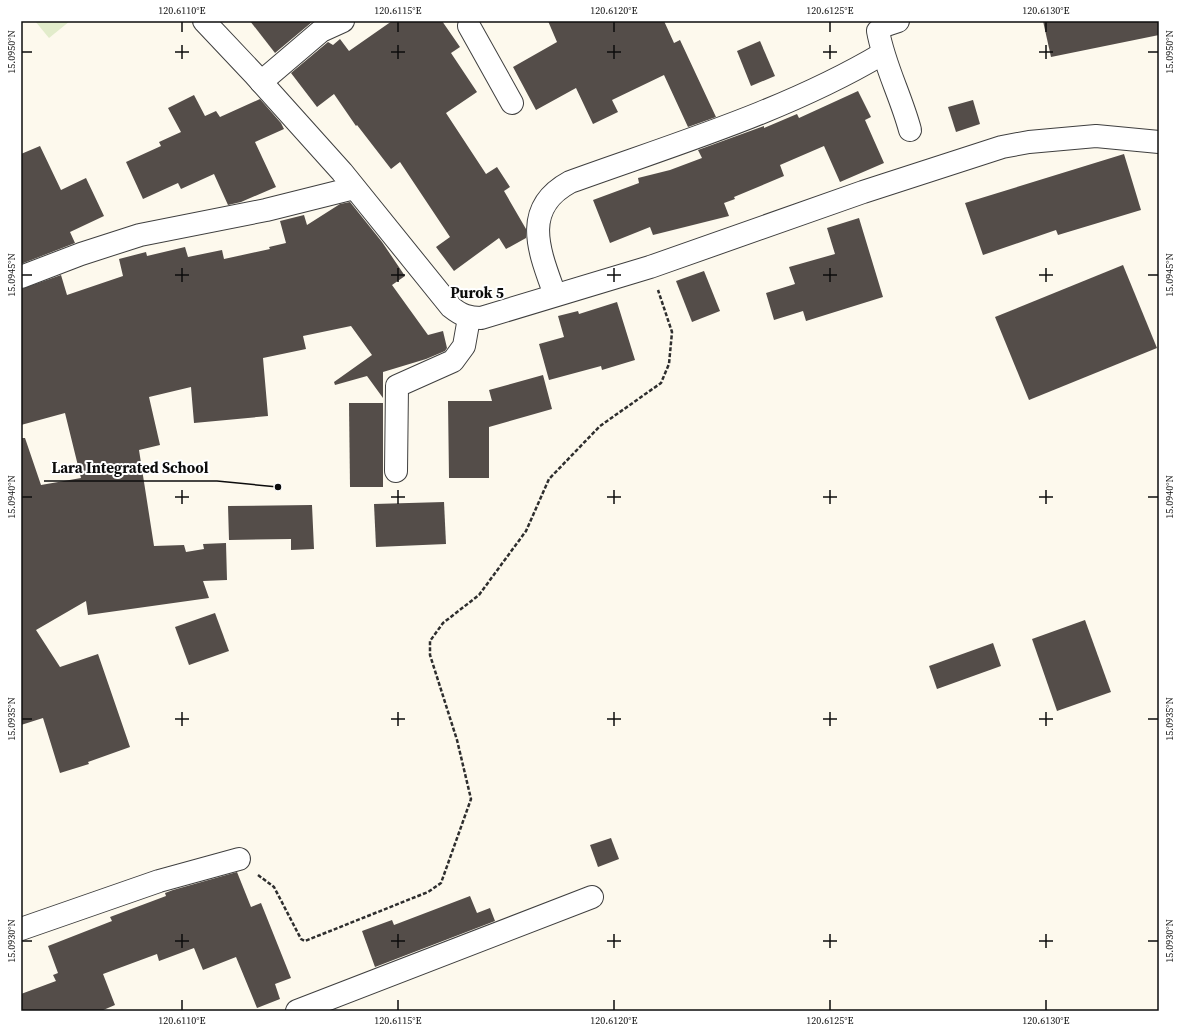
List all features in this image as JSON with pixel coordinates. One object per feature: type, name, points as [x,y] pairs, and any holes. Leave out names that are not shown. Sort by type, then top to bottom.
[{"type":"street","points":[[204,21],[261,82],[354,188],[451,307],[460,315],[470,318],[481,318],[650,267],[863,192],[1002,147],[1029,142],[1096,136],[1159,142]]},
{"type":"street","points":[[261,82],[321,26],[343,21]]},
{"type":"street","points":[[898,21],[886,25],[878,31],[882,54],[897,88],[910,130]]},
{"type":"street","points":[[469,23],[512,103]]},
{"type":"street","points":[[555,295],[542,258],[538,228],[540,215],[546,201],[556,190],[570,182],[793,100],[850,73],[882,54]]},
{"type":"street","points":[[21,277],[81,254],[140,235],[266,210],[354,188]]},
{"type":"street","points":[[396,471],[397,386],[453,361],[464,346],[470,318]]},
{"type":"street","points":[[21,929],[159,881],[239,860]]},
{"type":"street","points":[[297,1011],[592,897]]},
{"type":"path","points":[[239,860],[274,887],[301,939],[305,941],[428,892],[441,883],[471,799],[457,740],[430,655],[430,641],[443,623],[479,595],[526,532],[548,479],[600,426],[661,383],[669,364],[672,332],[650,267]]},
{"type":"green space","points":[[35,21],[70,21],[49,38]]},
{"type":"building","points":[[250,21],[311,21],[312,22],[275,53]]},
{"type":"building","points":[[392,21],[442,21],[460,47],[451,53],[477,92],[446,113],[486,174],[497,167],[510,187],[504,191],[526,229],[526,238],[506,249],[499,238],[454,271],[436,247],[450,237],[400,162],[391,169],[357,125],[356,126],[334,94],[317,107],[291,73],[328,42],[333,45],[340,39],[349,51]]},
{"type":"building","points":[[548,21],[664,21],[674,43],[680,40],[716,117],[688,127],[664,75],[612,100],[618,112],[593,124],[576,88],[536,110],[513,67],[557,42]]},
{"type":"building","points":[[1043,21],[1159,21],[1159,35],[1051,57]]},
{"type":"building","points":[[760,41],[775,76],[751,86],[737,51]]},
{"type":"building","points":[[858,91],[871,117],[865,120],[884,163],[840,182],[824,146],[780,165],[784,176],[734,197],[735,199],[724,203],[729,216],[653,235],[650,227],[610,243],[593,200],[639,183],[638,178],[670,170],[702,158],[698,150],[764,126],[764,128],[797,114],[799,118]]},
{"type":"building","points":[[194,95],[205,116],[216,111],[220,117],[260,99],[281,123],[284,129],[255,142],[276,187],[241,202],[228,205],[214,174],[181,189],[178,183],[143,199],[126,162],[161,146],[159,142],[181,132],[168,108]]},
{"type":"building","points":[[973,100],[980,124],[956,132],[948,107]]},
{"type":"building","points":[[40,146],[61,190],[86,178],[104,216],[70,232],[75,243],[21,264],[21,154]]},
{"type":"building","points":[[1124,154],[1141,210],[1058,235],[1056,230],[983,255],[965,203]]},
{"type":"building","points":[[350,202],[382,242],[405,276],[392,285],[428,335],[443,331],[447,348],[445,351],[426,359],[383,372],[383,398],[367,376],[335,385],[334,382],[372,355],[351,326],[303,336],[306,349],[263,358],[268,416],[194,423],[191,387],[149,397],[160,445],[139,450],[154,546],[184,545],[186,552],[204,549],[203,544],[226,543],[227,580],[203,581],[209,598],[88,615],[86,601],[36,630],[60,667],[98,654],[130,747],[88,762],[89,764],[60,773],[43,718],[21,725],[21,438],[25,438],[41,485],[81,478],[65,413],[21,425],[21,289],[61,275],[67,295],[123,276],[119,259],[146,252],[147,256],[185,247],[188,257],[222,250],[224,259],[270,249],[269,247],[286,243],[280,221],[304,215],[307,225],[340,204]]},
{"type":"building","points":[[859,218],[883,297],[806,321],[803,311],[774,320],[766,293],[795,284],[789,267],[835,254],[827,228]]},
{"type":"building","points":[[1123,265],[1157,348],[1029,400],[995,317]]},
{"type":"building","points":[[704,271],[720,311],[692,322],[676,281]]},
{"type":"building","points":[[617,302],[635,360],[602,370],[601,366],[549,380],[539,344],[564,337],[558,316],[578,311],[579,314]]},
{"type":"building","points":[[543,375],[552,409],[489,427],[489,478],[449,478],[448,401],[492,401],[489,390]]},
{"type":"building","points":[[349,403],[383,403],[383,487],[350,487]]},
{"type":"building","points":[[444,502],[446,544],[376,547],[374,504]]},
{"type":"building","points":[[312,505],[314,549],[291,550],[291,539],[229,540],[228,506]]},
{"type":"building","points":[[215,613],[229,651],[189,665],[175,627]]},
{"type":"building","points":[[1085,620],[1111,692],[1057,711],[1032,639]]},
{"type":"building","points":[[993,643],[1001,666],[937,689],[929,666]]},
{"type":"building","points":[[611,838],[619,859],[598,867],[590,845]]},
{"type":"building","points":[[237,872],[251,907],[261,903],[291,978],[275,984],[280,999],[257,1008],[236,957],[203,970],[194,948],[159,961],[157,954],[103,974],[115,1005],[101,1011],[21,1011],[21,994],[56,981],[53,975],[58,973],[48,946],[112,921],[110,917],[166,896],[165,893]]},
{"type":"building","points":[[470,896],[477,913],[490,908],[495,921],[375,967],[362,931],[392,920],[394,925]]},
{"type":"place","name":"Lara Integrated School","points":[[278,487]]},
{"type":"district","name":"Purok 5","points":[[477,293]]}]
